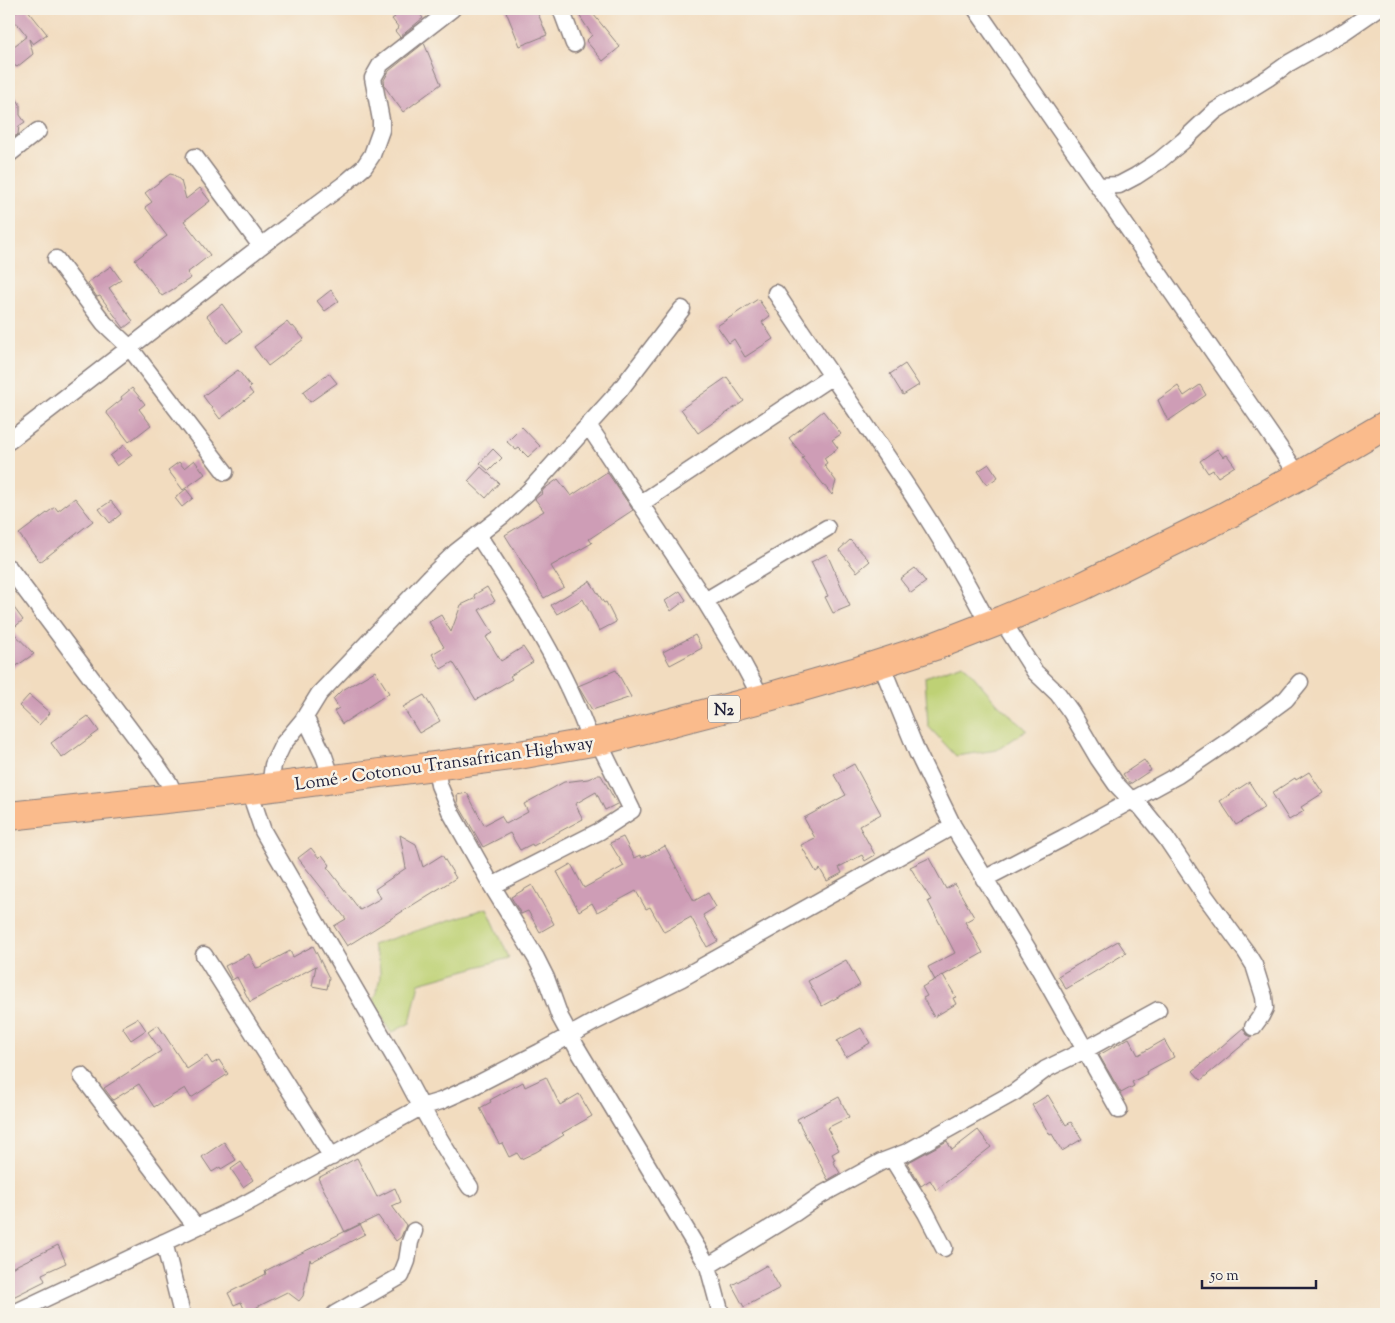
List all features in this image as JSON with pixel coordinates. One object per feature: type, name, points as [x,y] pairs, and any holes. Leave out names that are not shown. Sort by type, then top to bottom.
[{"type":"highway","name":"Lomé - Cotonou Transafrican Highway","points":[[9,816],[259,789],[546,751],[594,742],[762,699],[881,664],[996,623],[1073,590],[1225,516],[1299,476],[1386,425]]},
{"type":"street","points":[[9,441],[364,167],[372,154],[380,130],[381,120],[374,78],[376,72],[381,64],[452,9]]},
{"type":"street","points":[[561,9],[574,44]]},
{"type":"street","points":[[976,9],[1299,476]]},
{"type":"street","points":[[1098,186],[1119,185],[1136,176],[1183,141],[1215,112],[1289,63],[1345,31],[1377,9]]},
{"type":"street","points":[[9,154],[38,131]]},
{"type":"street","points":[[195,157],[261,246]]},
{"type":"street","points":[[56,259],[104,323],[130,348],[225,472]]},
{"type":"street","points":[[776,293],[996,623],[1035,672],[1058,694],[1116,784],[1132,801],[1141,807],[1166,838],[1204,896],[1246,952],[1254,965],[1264,997],[1265,1008],[1262,1016],[1253,1026]]},
{"type":"street","points":[[470,1187],[450,1158],[398,1064],[271,845],[260,824],[259,789],[283,744],[305,717],[320,694],[431,576],[456,552],[502,516],[528,492],[620,390],[682,309]]},
{"type":"street","points":[[640,504],[832,376]]},
{"type":"street","points":[[588,425],[705,601],[762,699]]},
{"type":"street","points":[[705,601],[827,528]]},
{"type":"street","points":[[478,535],[549,649],[594,742],[632,810],[600,831],[492,886]]},
{"type":"street","points":[[9,568],[158,767],[176,798]]},
{"type":"street","points":[[881,664],[917,752],[953,826],[1035,961],[1119,1110]]},
{"type":"street","points":[[984,879],[1178,775],[1286,699],[1300,682]]},
{"type":"street","points":[[305,717],[324,756],[332,779]]},
{"type":"street","points":[[436,767],[444,799],[492,886],[536,958],[546,978],[560,1017],[708,1266],[721,1314]]},
{"type":"street","points":[[12,1314],[243,1205],[421,1107],[441,1101],[470,1088],[540,1052],[682,978],[953,826]]},
{"type":"street","points":[[204,955],[332,1157]]},
{"type":"street","points":[[708,1266],[795,1214],[821,1195],[907,1152],[1015,1092],[1046,1069],[1158,1010]]},
{"type":"street","points":[[82,1076],[196,1227]]},
{"type":"street","points":[[892,1158],[944,1248]]},
{"type":"street","points":[[335,1314],[401,1276],[407,1261],[414,1231]]},
{"type":"street","points":[[164,1242],[182,1314]]},
{"type":"green space","points":[[963,664],[998,704],[1027,730],[997,750],[956,756],[928,726],[925,677]]},
{"type":"green space","points":[[487,908],[509,958],[419,983],[410,1023],[391,1033],[373,1000],[380,972],[372,945]]},
{"type":"building","points":[[20,9],[27,9],[47,34],[33,44],[29,39],[33,54],[17,67],[9,62],[9,50],[27,36],[11,16]]},
{"type":"building","points":[[388,9],[416,9],[423,18],[400,37],[395,31],[399,28],[392,19],[395,17]]},
{"type":"building","points":[[505,9],[536,9],[547,35],[520,46]]},
{"type":"building","points":[[575,9],[589,9],[620,47],[603,61],[586,41],[592,35]]},
{"type":"building","points":[[424,43],[441,84],[403,112],[385,87],[384,80],[389,71]]},
{"type":"building","points":[[9,88],[20,104],[20,115],[25,122],[19,126],[16,136],[9,136]]},
{"type":"building","points":[[170,174],[181,181],[186,199],[200,188],[210,201],[184,221],[210,255],[187,273],[191,278],[162,296],[135,260],[167,236],[145,207],[152,202],[145,193]]},
{"type":"building","points":[[111,266],[121,280],[109,288],[133,321],[124,328],[100,296],[97,297],[87,283]]},
{"type":"building","points":[[331,290],[339,301],[325,311],[317,301]]},
{"type":"building","points":[[758,299],[770,316],[762,322],[773,339],[745,357],[734,339],[729,343],[717,326]]},
{"type":"building","points":[[222,304],[242,332],[227,343],[207,316]]},
{"type":"building","points":[[287,322],[304,339],[268,366],[254,347]]},
{"type":"building","points":[[905,364],[919,385],[903,395],[890,374]]},
{"type":"building","points":[[238,370],[251,387],[249,389],[253,394],[220,419],[203,396]]},
{"type":"building","points":[[329,373],[337,383],[310,402],[303,392]]},
{"type":"building","points":[[727,377],[744,401],[698,433],[681,409]]},
{"type":"building","points":[[1200,385],[1206,395],[1168,421],[1158,400],[1178,386],[1184,396]]},
{"type":"building","points":[[132,388],[145,404],[139,409],[151,425],[129,442],[106,412]]},
{"type":"building","points":[[823,411],[841,434],[832,440],[838,448],[824,458],[827,463],[824,465],[836,481],[832,495],[802,458],[804,457],[789,438]]},
{"type":"building","points":[[522,427],[540,446],[528,457],[519,448],[516,450],[507,442]]},
{"type":"building","points":[[124,445],[132,455],[117,466],[110,456]]},
{"type":"building","points":[[493,449],[502,458],[489,471],[480,463]]},
{"type":"building","points":[[1217,449],[1223,457],[1227,455],[1235,466],[1218,477],[1213,470],[1208,473],[1200,461]]},
{"type":"building","points":[[194,460],[205,474],[183,490],[168,470],[179,462],[184,468]]},
{"type":"building","points":[[989,464],[998,477],[987,485],[978,471]]},
{"type":"building","points":[[481,467],[499,483],[486,498],[468,481]]},
{"type":"building","points":[[607,472],[633,510],[589,539],[592,543],[551,566],[564,587],[544,598],[505,535],[544,511],[535,499],[543,493],[544,489],[558,479],[571,496]]},
{"type":"building","points":[[186,489],[193,498],[182,507],[175,498]]},
{"type":"building","points":[[75,498],[93,521],[40,562],[19,534],[55,507],[58,511]]},
{"type":"building","points":[[111,501],[121,514],[110,523],[99,509]]},
{"type":"building","points":[[850,540],[870,561],[857,572],[839,550]]},
{"type":"building","points":[[827,554],[850,606],[833,613],[825,597],[828,596],[811,562]]},
{"type":"building","points":[[915,568],[926,582],[911,593],[900,579]]},
{"type":"building","points":[[590,581],[604,603],[606,602],[616,622],[599,631],[583,599],[557,614],[551,605]]},
{"type":"building","points":[[487,587],[495,601],[479,610],[493,633],[486,637],[501,661],[523,647],[533,662],[510,676],[512,679],[476,700],[453,662],[441,669],[432,654],[444,647],[429,622],[441,615],[451,632],[461,605],[476,598],[474,595]]},
{"type":"building","points":[[680,591],[686,600],[671,611],[665,601]]},
{"type":"building","points":[[9,601],[23,620],[11,630],[34,654],[9,671]]},
{"type":"building","points":[[695,635],[702,648],[670,665],[663,652]]},
{"type":"building","points":[[616,670],[631,697],[592,710],[578,686]]},
{"type":"building","points":[[375,671],[389,693],[342,724],[334,711],[339,708],[333,699],[341,691]]},
{"type":"building","points":[[29,695],[50,713],[39,725],[19,706]]},
{"type":"building","points":[[424,695],[440,721],[419,733],[403,707]]},
{"type":"building","points":[[88,716],[99,731],[62,758],[51,743]]},
{"type":"building","points":[[1144,760],[1151,770],[1130,784],[1123,774]]},
{"type":"building","points":[[854,764],[881,814],[859,826],[875,855],[865,861],[862,855],[839,867],[842,873],[827,881],[820,869],[816,872],[801,845],[815,838],[804,818],[846,795],[834,775]]},
{"type":"building","points":[[1309,772],[1323,793],[1301,807],[1304,811],[1289,820],[1272,793],[1295,778],[1296,780]]},
{"type":"building","points":[[601,775],[617,804],[605,810],[596,792],[575,804],[583,819],[533,846],[532,844],[520,850],[510,833],[483,847],[458,804],[457,795],[467,793],[484,825],[501,816],[506,824],[528,812],[524,804],[564,782],[588,779]]},
{"type":"building","points":[[1249,782],[1265,807],[1236,825],[1220,801]]},
{"type":"building","points":[[400,835],[416,844],[423,867],[442,855],[456,878],[347,946],[334,926],[346,919],[298,858],[311,848],[319,858],[322,855],[330,865],[327,867],[360,910],[381,898],[375,889],[406,868]]},
{"type":"building","points":[[623,837],[634,858],[640,855],[642,858],[665,846],[694,901],[708,893],[716,907],[703,915],[718,941],[707,947],[691,917],[664,932],[650,907],[646,909],[636,891],[597,912],[592,903],[579,911],[557,872],[571,864],[584,888],[624,866],[610,843]]},
{"type":"building","points":[[929,858],[946,889],[955,884],[974,917],[965,922],[983,953],[935,980],[928,967],[955,953],[928,901],[931,900],[910,867]]},
{"type":"building","points":[[532,885],[554,924],[540,932],[528,911],[521,914],[511,897]]},
{"type":"building","points":[[1118,941],[1126,953],[1066,989],[1058,976]]},
{"type":"building","points":[[313,946],[329,978],[327,989],[312,986],[316,966],[250,1002],[237,977],[232,980],[225,966],[249,954],[256,968],[290,951],[293,957]]},
{"type":"building","points":[[846,960],[860,985],[822,1006],[808,981]]},
{"type":"building","points":[[943,975],[956,997],[953,998],[956,1004],[934,1017],[923,998],[927,996],[922,987]]},
{"type":"building","points":[[138,1018],[146,1030],[131,1040],[122,1027]]},
{"type":"building","points":[[158,1025],[187,1069],[207,1056],[212,1064],[219,1060],[228,1074],[191,1098],[185,1088],[154,1107],[139,1084],[113,1100],[104,1088],[161,1051],[148,1032]]},
{"type":"building","points":[[861,1028],[870,1043],[846,1057],[837,1041]]},
{"type":"building","points":[[1243,1028],[1247,1035],[1252,1037],[1201,1080],[1193,1071]]},
{"type":"building","points":[[1129,1038],[1138,1055],[1164,1040],[1174,1057],[1146,1072],[1147,1074],[1132,1082],[1134,1086],[1121,1093],[1099,1055]]},
{"type":"building","points":[[546,1077],[560,1105],[579,1094],[592,1116],[562,1133],[564,1135],[536,1152],[521,1159],[517,1153],[509,1157],[502,1143],[499,1144],[480,1108],[491,1102],[490,1100],[523,1082],[525,1087]]},
{"type":"building","points":[[1048,1095],[1066,1125],[1071,1122],[1082,1139],[1062,1151],[1032,1105]]},
{"type":"building","points":[[839,1097],[849,1117],[827,1128],[839,1150],[832,1154],[835,1160],[833,1161],[840,1173],[828,1180],[797,1119]]},
{"type":"building","points":[[978,1130],[991,1147],[936,1190],[930,1180],[921,1186],[907,1163],[947,1141],[952,1150]]},
{"type":"building","points":[[224,1142],[236,1160],[212,1172],[202,1157]]},
{"type":"building","points":[[357,1158],[377,1197],[395,1188],[401,1202],[392,1206],[406,1225],[401,1237],[396,1241],[378,1216],[345,1232],[318,1178]]},
{"type":"building","points":[[241,1162],[253,1180],[243,1187],[231,1169]]},
{"type":"building","points":[[360,1224],[365,1234],[311,1262],[310,1259],[303,1296],[299,1301],[287,1292],[257,1307],[251,1313],[246,1313],[241,1302],[234,1305],[228,1293],[266,1274],[265,1271]]},
{"type":"building","points":[[58,1245],[66,1263],[42,1274],[45,1281],[9,1299],[9,1269]]},
{"type":"building","points":[[767,1265],[780,1288],[744,1307],[732,1285]]}]
